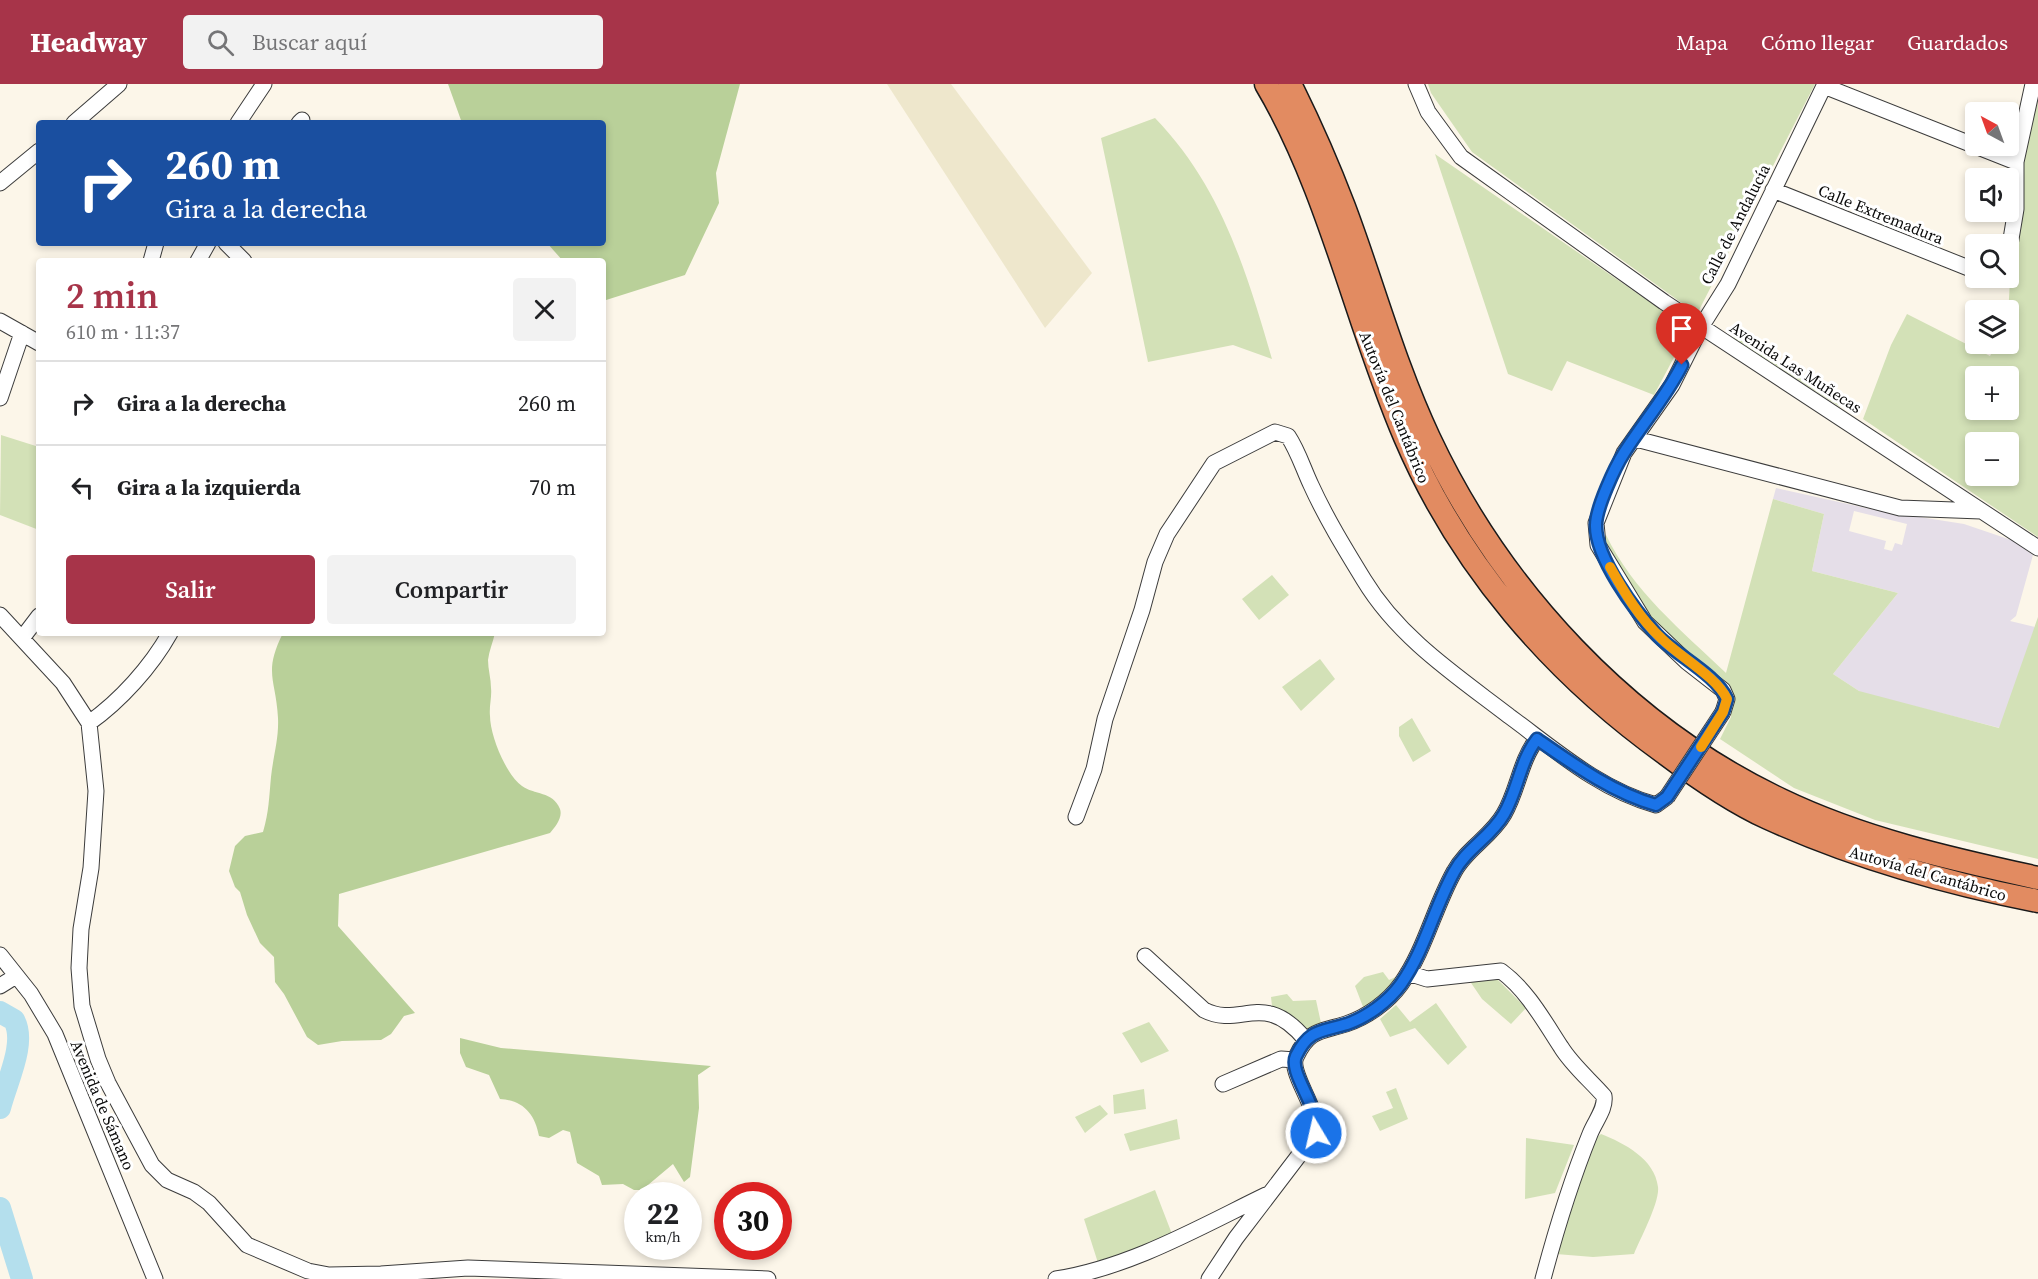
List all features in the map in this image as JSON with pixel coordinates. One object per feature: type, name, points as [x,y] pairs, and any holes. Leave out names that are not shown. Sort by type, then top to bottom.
[{"type":"highway","name":"Autovía del Cantábrico","points":[[1272,86],[1344,208],[1390,344],[1428,437],[1486,541],[1523,592],[1567,641],[1650,718],[1714,763],[1780,800],[1841,826],[1915,849],[2038,878]]},
{"type":"highway","name":"Autovía del Cantábrico","points":[[1272,86],[1316,191],[1375,361],[1434,499],[1470,555],[1534,640],[1593,697],[1634,731],[1712,788],[1766,817],[1862,857],[1987,891],[2038,901]]},
{"type":"street","points":[[77,120],[119,84]]},
{"type":"street","points":[[240,120],[264,84]]},
{"type":"street","name":"Avenida Las Muñecas","points":[[1416,84],[1428,112],[1461,158],[1701,327],[2038,548]]},
{"type":"street","points":[[2012,234],[2016,209],[2016,162],[2033,84]]},
{"type":"street","points":[[1824,85],[2016,162]]},
{"type":"street","name":"Calle de Andalucía","points":[[1537,739],[1574,765],[1640,801],[1656,805],[1667,797],[1723,712],[1727,699],[1723,690],[1687,662],[1645,622],[1598,545],[1596,523],[1611,480],[1624,453],[1672,385],[1701,327],[1728,284],[1824,85]]},
{"type":"street","points":[[0,183],[36,153]]},
{"type":"street","name":"Calle Extremadura","points":[[1773,190],[1965,267]]},
{"type":"street","points":[[0,321],[36,341]]},
{"type":"street","points":[[0,398],[22,333]]},
{"type":"street","points":[[1076,817],[1094,770],[1105,719],[1142,610],[1155,562],[1167,534],[1214,464],[1275,432],[1288,436],[1337,534],[1365,582],[1392,617],[1442,666],[1537,739],[1527,752],[1517,786],[1500,819],[1464,856],[1454,872],[1408,974],[1400,986],[1375,1010],[1347,1024],[1324,1028],[1305,1039],[1294,1060],[1294,1070],[1311,1102],[1317,1125],[1316,1133],[1269,1194],[1209,1279]]},
{"type":"street","points":[[1636,439],[1899,508],[1981,511]]},
{"type":"street","points":[[0,615],[23,637],[63,683],[89,723],[96,791],[91,868],[81,929],[79,968],[87,1028],[108,1083],[152,1165],[167,1180],[194,1192],[208,1203],[247,1245],[308,1271],[329,1275],[468,1268],[768,1279]]},
{"type":"street","points":[[23,637],[36,620]]},
{"type":"street","points":[[89,723],[103,714],[145,670],[168,636]]},
{"type":"street","name":"Avenida de Sámano","points":[[0,955],[55,1034],[155,1279]]},
{"type":"street","points":[[1145,956],[1204,1010],[1214,1015],[1268,1013],[1282,1018],[1305,1039]]},
{"type":"street","points":[[1408,974],[1427,979],[1501,971],[1515,984],[1540,1015],[1561,1048],[1604,1096],[1605,1105],[1590,1134],[1559,1219],[1543,1279]]},
{"type":"street","points":[[0,986],[16,976]]},
{"type":"street","points":[[1224,1084],[1281,1059],[1294,1060]]},
{"type":"street","points":[[1056,1279],[1085,1274],[1123,1263],[1269,1194]]},
{"type":"shaded area","points":[[887,84],[951,84],[1092,273],[1045,328]]},
{"type":"shaded area","points":[[1776,488],[1875,510],[1964,524],[2014,541],[2033,555],[2016,616],[2010,621],[2035,627],[2000,728],[1862,693],[1833,674],[1898,593],[1812,571],[1824,514],[1773,499]],"holes":[[[1854,511],[1907,524],[1902,545],[1895,543],[1892,551],[1884,549],[1886,541],[1849,531]]]},
{"type":"green space","points":[[448,84],[740,84],[716,173],[719,203],[685,275],[606,300],[606,258],[560,258],[550,246],[606,246],[606,120],[461,120]]},
{"type":"green space","points":[[1428,84],[1815,84],[1697,314],[1472,152],[1431,93]]},
{"type":"green space","points":[[2038,88],[2038,537],[1863,419],[1891,345],[1907,314],[1965,343],[1965,354],[1990,356],[1991,354],[2019,354],[2019,300],[2009,300],[2010,288],[2019,288],[2019,234],[2014,234],[2015,222],[2019,222],[2019,192]]},
{"type":"green space","points":[[1155,118],[1178,144],[1214,201],[1241,262],[1272,359],[1233,345],[1148,362],[1101,138]]},
{"type":"green space","points":[[1435,154],[1689,329],[1654,395],[1567,361],[1552,391],[1508,374]]},
{"type":"green space","points":[[1736,334],[1843,404],[1840,407],[1733,338]]},
{"type":"green space","points":[[1,435],[36,446],[36,529],[0,515]]},
{"type":"green space","points":[[1773,499],[1824,514],[1812,571],[1898,593],[1833,674],[1859,691],[1999,728],[2038,617],[2038,859],[1875,820],[1794,788],[1720,739],[1731,717],[1731,704],[1648,618],[1602,539],[1606,535],[1630,574],[1659,609],[1726,673]]},
{"type":"green space","points":[[1272,575],[1289,595],[1259,620],[1242,599]]},
{"type":"green space","points":[[282,636],[494,636],[488,660],[491,724],[496,744],[516,781],[527,789],[553,799],[561,812],[550,833],[339,894],[338,926],[415,1013],[404,1016],[391,1034],[381,1040],[342,1041],[318,1045],[307,1037],[275,982],[274,957],[260,943],[229,871],[235,846],[245,836],[263,832],[265,824],[277,741],[277,705],[272,667]]},
{"type":"green space","points":[[1320,659],[1335,679],[1301,711],[1282,687]]},
{"type":"green space","points":[[1412,718],[1431,751],[1413,762],[1399,736],[1399,727]]},
{"type":"green space","points":[[1383,972],[1389,980],[1402,974],[1365,1012],[1355,986],[1364,977]]},
{"type":"green space","points":[[1467,977],[1495,977],[1526,1008],[1511,1024],[1482,999]]},
{"type":"green space","points":[[1287,994],[1293,1001],[1316,1000],[1321,1023],[1313,1029],[1306,1029],[1272,1006],[1271,997]]},
{"type":"green space","points":[[1436,1003],[1467,1047],[1448,1065],[1415,1028],[1390,1037],[1380,1019],[1396,1005],[1410,1022]]},
{"type":"green space","points":[[1149,1022],[1169,1051],[1141,1063],[1122,1033]]},
{"type":"green space","points":[[460,1038],[501,1048],[711,1066],[698,1075],[699,1108],[690,1177],[684,1182],[673,1164],[652,1182],[602,1185],[599,1176],[577,1163],[570,1132],[563,1130],[549,1138],[539,1136],[527,1110],[515,1102],[500,1099],[489,1075],[466,1067],[460,1053]]},
{"type":"green space","points":[[1396,1088],[1408,1119],[1380,1131],[1372,1116],[1393,1108],[1386,1092]]},
{"type":"green space","points":[[1144,1089],[1146,1109],[1114,1114],[1113,1095]]},
{"type":"green space","points":[[1100,1105],[1108,1114],[1085,1133],[1075,1117]]},
{"type":"green space","points":[[1177,1119],[1180,1139],[1130,1151],[1124,1134]]},
{"type":"green space","points":[[1601,1134],[1637,1153],[1651,1168],[1658,1187],[1653,1211],[1634,1254],[1593,1257],[1556,1254],[1591,1142]]},
{"type":"green space","points":[[1526,1138],[1574,1145],[1555,1193],[1525,1199]]},
{"type":"green space","points":[[1155,1190],[1172,1234],[1099,1266],[1084,1219]]},
{"type":"waterway","points":[[0,1012],[14,1020],[18,1040],[14,1063],[0,1108]]},
{"type":"waterway","points":[[0,1208],[22,1279]]},
{"type":"slow traffic","points":[[1610,567],[1645,622],[1687,662],[1723,690],[1727,699],[1723,712],[1701,747]]},
{"type":"route","points":[[1316,1133],[1317,1125],[1311,1102],[1294,1070],[1294,1060],[1305,1039],[1324,1028],[1347,1024],[1375,1010],[1400,986],[1412,967],[1454,872],[1464,856],[1485,838],[1505,812],[1517,786],[1527,752],[1537,739],[1574,765],[1640,801],[1656,805],[1667,797],[1723,712],[1727,699],[1723,690],[1687,662],[1645,622],[1598,545],[1596,523],[1611,480],[1624,453],[1672,385],[1682,365]]}]
